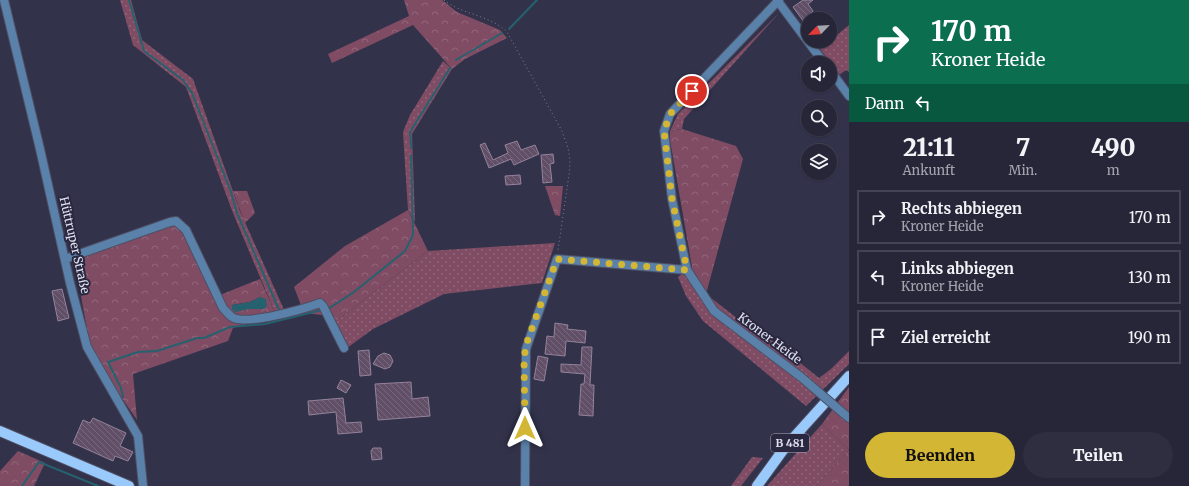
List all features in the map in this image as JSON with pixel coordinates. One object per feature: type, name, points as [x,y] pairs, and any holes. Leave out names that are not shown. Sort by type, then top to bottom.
[{"type":"main road","name":"B 481","points":[[757,486],[786,446],[849,376]]},
{"type":"main road","points":[[0,431],[129,486]]},
{"type":"street","name":"Hüttruper Straße","points":[[4,0],[87,347],[138,436],[144,486]]},
{"type":"street","name":"Kroner Heide","points":[[819,56],[778,0],[670,114],[664,131],[672,199],[687,270],[714,311],[801,377],[846,416]]},
{"type":"street","points":[[837,80],[849,96]]},
{"type":"street","points":[[65,259],[176,221],[186,230],[224,308],[232,318],[242,320],[263,318],[320,303],[323,306],[344,348]]},
{"type":"street","points":[[525,486],[524,359],[526,345],[557,259],[687,270]]},
{"type":"path","points":[[444,0],[460,11],[499,25],[507,32],[562,131],[570,160],[557,259]]},
{"type":"green space","points":[[120,0],[131,0],[142,40],[193,79],[240,211],[285,312],[276,315],[233,213],[186,87],[133,45]]},
{"type":"green space","points":[[404,0],[442,0],[457,12],[500,30],[507,38],[465,59],[452,69],[413,25],[332,63],[328,54],[409,16]]},
{"type":"green space","points":[[780,12],[684,119],[682,129],[670,131],[678,114]]},
{"type":"green space","points":[[849,25],[849,72],[846,70],[839,75],[837,72],[837,56],[825,56],[820,49],[837,48],[837,35]]},
{"type":"green space","points":[[443,61],[452,69],[412,134],[415,222],[408,210],[403,132],[410,115]]},
{"type":"green space","points":[[682,129],[736,146],[743,159],[706,294],[692,267],[670,140],[670,131]]},
{"type":"green space","points":[[545,186],[563,186],[560,216],[555,215]]},
{"type":"green space","points":[[233,191],[247,191],[255,213],[245,223]]},
{"type":"green space","points":[[408,210],[428,251],[331,325],[322,315],[304,313],[294,287],[345,246]]},
{"type":"green space","points":[[177,219],[215,297],[260,279],[276,315],[233,328],[228,341],[133,374],[137,420],[111,382],[90,345],[74,258]],"holes":[[[260,297],[264,309],[232,305],[250,302]]]},
{"type":"green space","points":[[555,243],[542,283],[444,294],[373,329],[347,348],[331,325],[428,251]]},
{"type":"green space","points":[[692,267],[706,294],[738,319],[752,324],[819,378],[831,369],[849,351],[849,364],[806,406],[703,321],[686,296],[678,277]]},
{"type":"green space","points":[[849,387],[849,450],[822,424]]},
{"type":"green space","points":[[822,424],[849,450],[816,486],[767,486]]},
{"type":"green space","points":[[849,450],[849,486],[816,486]]},
{"type":"green space","points":[[18,451],[45,463],[34,486],[0,486],[0,471]]},
{"type":"green space","points":[[752,457],[763,458],[741,486],[731,486]]},
{"type":"shaded area","points":[[260,297],[266,299],[267,306],[264,309],[249,309],[235,312],[232,309],[232,305],[250,302]]},
{"type":"building","points":[[803,0],[813,0],[808,4],[813,11],[801,12],[801,18],[793,7]]},
{"type":"building","points":[[517,141],[521,150],[535,145],[539,154],[514,165],[511,159],[489,168],[480,145],[485,143],[493,160],[508,153],[505,145]]},
{"type":"building","points":[[553,154],[554,163],[550,164],[552,182],[543,183],[541,155]]},
{"type":"building","points":[[520,175],[521,184],[506,185],[505,176]]},
{"type":"building","points":[[62,289],[69,318],[58,321],[52,291]]},
{"type":"building","points":[[555,323],[568,325],[567,329],[586,331],[585,343],[566,341],[565,356],[545,354],[547,336],[554,337]]},
{"type":"building","points":[[582,347],[592,347],[590,385],[594,385],[593,416],[579,415],[581,384],[584,384],[585,374],[561,372],[561,364],[581,365]]},
{"type":"building","points":[[369,350],[371,375],[360,376],[358,351]]},
{"type":"building","points":[[384,353],[390,355],[393,361],[390,367],[385,369],[373,364],[378,356]]},
{"type":"building","points":[[538,356],[548,358],[544,381],[534,379]]},
{"type":"building","points":[[341,380],[351,385],[346,393],[337,388]]},
{"type":"building","points":[[411,382],[412,399],[428,397],[430,416],[378,420],[375,384]]},
{"type":"building","points":[[343,398],[346,423],[361,422],[362,432],[338,434],[336,412],[309,415],[308,401]]},
{"type":"building","points":[[93,418],[126,433],[120,446],[133,452],[128,461],[115,456],[113,461],[73,443],[83,420],[90,423]]},
{"type":"building","points":[[373,448],[381,448],[382,459],[372,460],[371,451]]},
{"type":"waterway","points":[[129,0],[144,51],[183,80],[192,93],[231,192],[237,213],[280,312]]},
{"type":"waterway","points":[[509,29],[537,0]]},
{"type":"waterway","points":[[456,60],[502,33]]},
{"type":"waterway","points":[[411,148],[410,132],[450,68]]},
{"type":"waterway","points":[[328,309],[354,292],[405,251],[413,235],[411,155]]},
{"type":"waterway","points":[[123,397],[121,388],[108,362],[138,352],[157,351],[197,338],[204,338],[230,327],[265,324],[322,310]]},
{"type":"waterway","points":[[22,486],[39,462],[98,486]]},
{"type":"route","points":[[525,428],[524,359],[526,345],[557,259],[687,270],[672,199],[664,131],[670,114],[692,91]]}]
